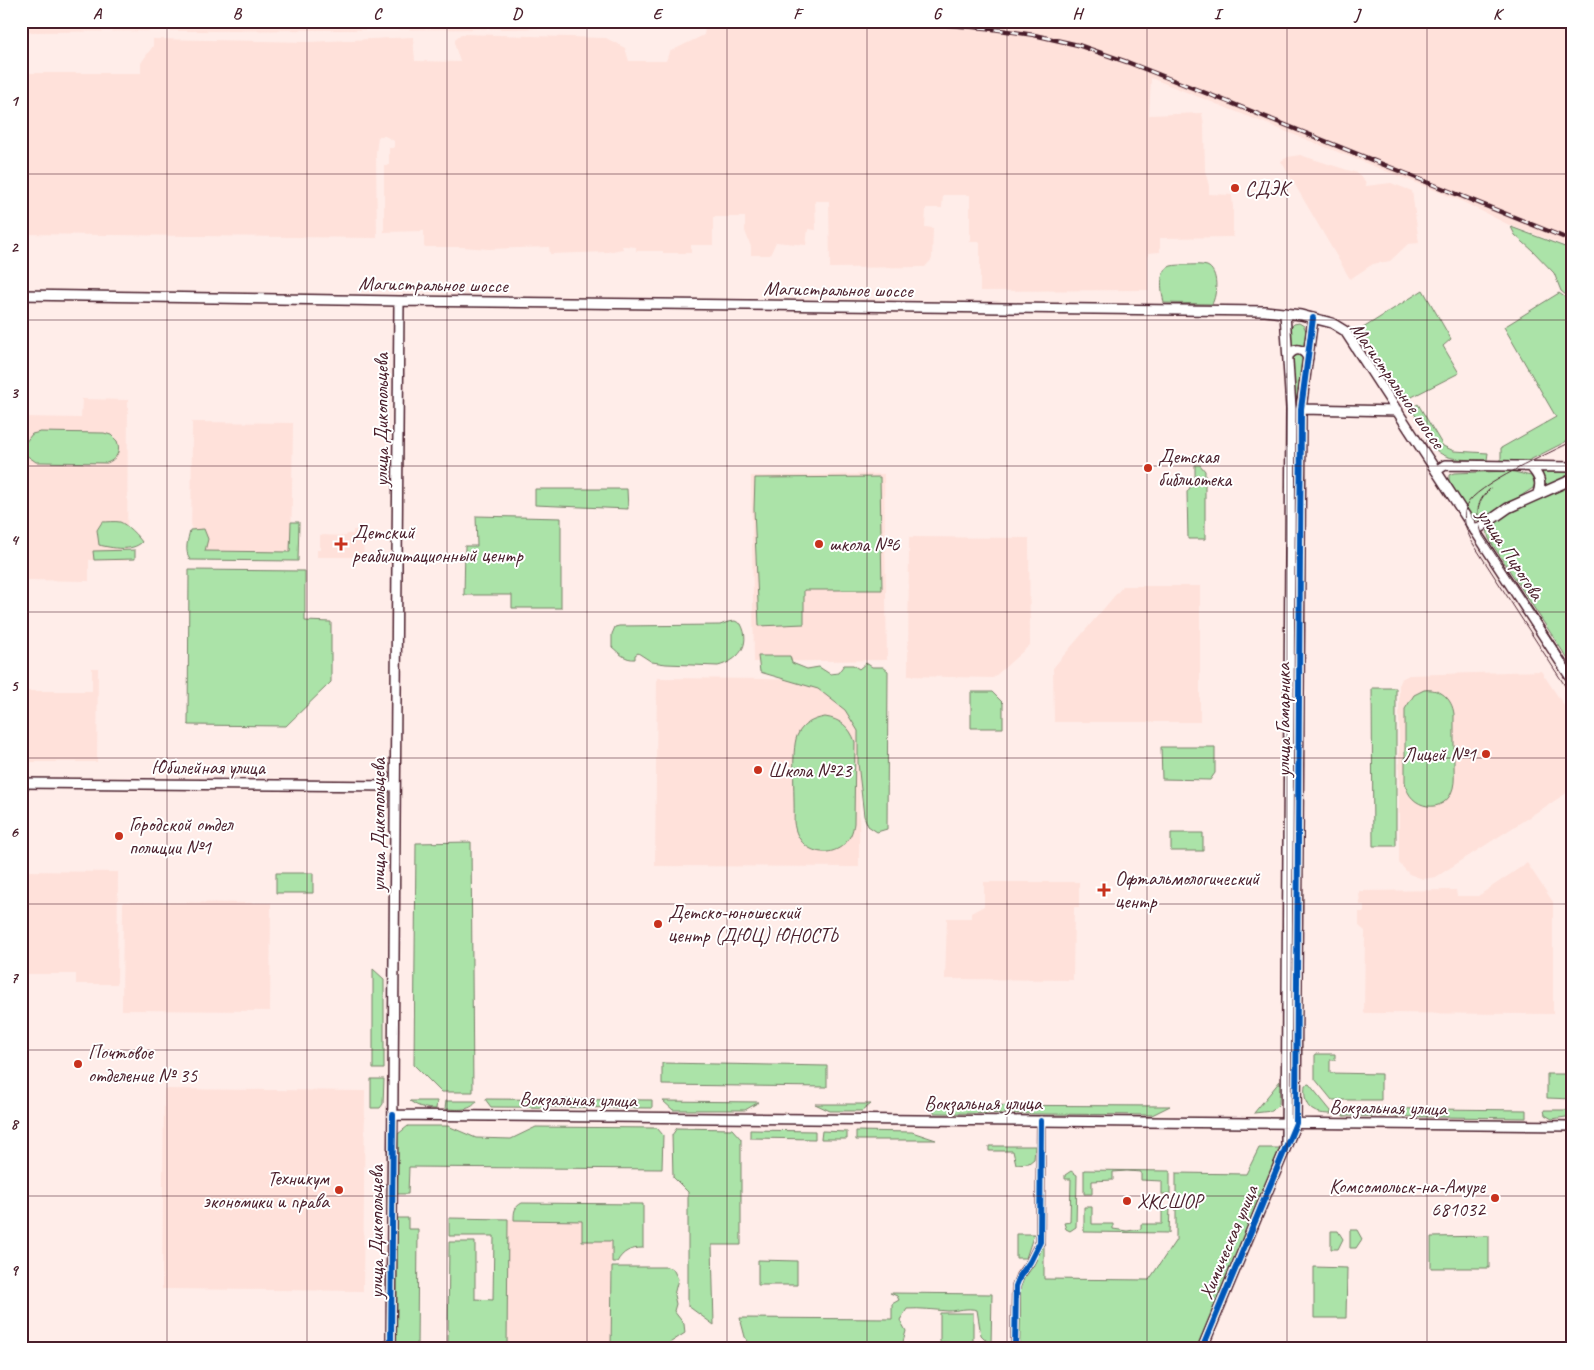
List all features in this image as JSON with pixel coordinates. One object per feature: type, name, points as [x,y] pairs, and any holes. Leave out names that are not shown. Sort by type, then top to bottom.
[{"type":"main road","name":"Магистральное шоссе","points":[[21,295],[1265,311],[1313,318],[1332,323],[1345,331],[1436,471],[1445,465],[1573,467]]},
{"type":"main road","name":"улица Дикопольцева","points":[[391,1349],[399,301]]},
{"type":"main road","name":"улица Гамарника","points":[[1285,314],[1292,409],[1286,1123]]},
{"type":"main road","name":"улица Гамарника","points":[[1296,1123],[1301,409],[1313,318]]},
{"type":"main road","points":[[1288,356],[1295,350],[1300,350],[1305,352],[1308,358]]},
{"type":"main road","points":[[1301,409],[1398,411]]},
{"type":"main road","points":[[1531,467],[1538,474],[1541,485],[1538,493]]},
{"type":"main road","name":"улица Пирогова","points":[[1436,471],[1573,681]]},
{"type":"main road","points":[[1475,531],[1508,508],[1573,479]]},
{"type":"main road","name":"Юбилейная улица","points":[[21,783],[395,786]]},
{"type":"main road","name":"Вокзальная улица","points":[[393,1115],[1573,1126]]},
{"type":"main road","name":"Химическая улица","points":[[1286,1123],[1286,1148]]},
{"type":"main road","name":"Химическая улица","points":[[1202,1349],[1296,1123]]},
{"type":"street","points":[[1015,1349],[1016,1286],[1040,1242],[1041,1121]]},
{"type":"shaded area","points":[[21,21],[1573,21],[1573,248],[1509,225],[1459,200],[1151,78],[1149,115],[1202,113],[1205,171],[1209,194],[1232,195],[1233,237],[1160,238],[1160,252],[1148,253],[1148,290],[980,291],[980,242],[970,242],[970,195],[943,195],[942,208],[926,208],[925,227],[933,228],[932,259],[925,267],[830,268],[829,201],[815,201],[816,230],[808,229],[806,245],[776,242],[770,255],[751,255],[751,247],[745,231],[745,217],[713,217],[713,245],[691,245],[691,253],[636,251],[636,247],[626,246],[622,246],[623,249],[607,252],[550,254],[549,247],[489,249],[424,247],[424,231],[384,232],[384,165],[389,165],[389,148],[394,148],[394,141],[385,136],[378,136],[376,153],[377,238],[21,234],[21,73],[141,73],[141,63],[153,46],[153,39],[309,42],[413,37],[415,61],[460,62],[455,39],[461,34],[606,38],[625,48],[629,61],[666,61],[669,52],[704,35],[705,28],[694,25],[500,29],[21,32]]},
{"type":"shaded area","points":[[1300,155],[1357,173],[1365,181],[1366,186],[1391,183],[1412,191],[1419,243],[1408,244],[1390,261],[1373,264],[1350,279],[1281,161],[1288,157]]},
{"type":"shaded area","points":[[82,399],[128,400],[127,561],[89,560],[89,581],[24,580],[24,560],[21,560],[21,417],[81,418]]},
{"type":"shaded area","points":[[192,422],[293,423],[291,559],[191,558]]},
{"type":"shaded area","name":"школа №6","points":[[884,474],[887,660],[754,662],[751,476]]},
{"type":"shaded area","name":"Детский реабилитационный центр","points":[[353,530],[365,530],[365,539],[363,539],[364,557],[317,557],[317,550],[320,550],[320,535],[346,536],[346,534],[353,534]]},
{"type":"shaded area","points":[[909,537],[1029,538],[1030,645],[993,678],[908,676]]},
{"type":"shaded area","points":[[1123,586],[1200,586],[1200,722],[1054,722],[1053,668]]},
{"type":"shaded area","points":[[92,668],[98,668],[97,762],[21,762],[21,691],[92,691]]},
{"type":"shaded area","name":"Лицей №1","points":[[1541,671],[1573,719],[1573,789],[1436,877],[1423,879],[1409,874],[1399,863],[1399,683],[1401,679],[1409,675]]},
{"type":"shaded area","name":"Школа №23","points":[[657,678],[860,680],[859,867],[655,866]]},
{"type":"shaded area","points":[[1527,863],[1553,902],[1553,1014],[1364,1013],[1365,931],[1359,926],[1359,912],[1364,912],[1364,905],[1360,905],[1359,891],[1456,890],[1457,896],[1478,896]]},
{"type":"shaded area","points":[[21,871],[118,872],[117,984],[76,984],[76,974],[21,974]]},
{"type":"shaded area","points":[[984,882],[1079,882],[1079,907],[1074,907],[1073,980],[945,979],[947,918],[971,918],[971,913],[984,906]]},
{"type":"shaded area","points":[[123,902],[271,903],[270,1011],[122,1010]]},
{"type":"shaded area","points":[[164,1089],[365,1091],[363,1291],[162,1289]]},
{"type":"shaded area","points":[[508,1219],[612,1220],[611,1349],[507,1349]]},
{"type":"shaded area","points":[[756,1345],[960,1347],[963,1349],[756,1349]]},
{"type":"green space","points":[[1511,227],[1573,250],[1573,301],[1561,291],[1554,273],[1515,235]]},
{"type":"green space","points":[[1171,266],[1207,266],[1214,273],[1216,289],[1212,304],[1164,303],[1162,277],[1164,272]]},
{"type":"green space","points":[[1423,290],[1451,339],[1443,346],[1459,373],[1402,402],[1360,330]]},
{"type":"green space","points":[[1559,293],[1573,303],[1573,438],[1524,463],[1501,461],[1501,448],[1556,417],[1504,327]]},
{"type":"green space","points":[[1299,323],[1304,326],[1306,331],[1299,409],[1295,626],[1293,625],[1290,328],[1294,324]]},
{"type":"green space","points":[[1418,404],[1443,446],[1454,451],[1488,453],[1487,460],[1453,458],[1436,450],[1411,408]]},
{"type":"green space","points":[[40,432],[104,433],[111,435],[117,441],[118,451],[116,457],[107,463],[36,462],[26,455],[25,443],[32,434]]},
{"type":"green space","points":[[1195,465],[1200,465],[1205,471],[1205,539],[1188,539],[1187,492],[1195,480]]},
{"type":"green space","points":[[1510,471],[1531,476],[1535,484],[1533,488],[1484,520],[1478,521],[1472,518],[1449,483],[1449,475],[1454,473]]},
{"type":"green space","points":[[1541,472],[1573,472],[1573,474],[1545,486]]},
{"type":"green space","name":"школа №6","points":[[880,477],[882,590],[804,590],[804,624],[759,626],[754,509],[755,478]]},
{"type":"green space","points":[[1573,483],[1573,667],[1492,544],[1488,536],[1488,526],[1530,503]]},
{"type":"green space","points":[[535,489],[627,489],[628,509],[535,505]]},
{"type":"green space","points":[[476,516],[561,518],[561,608],[512,608],[512,595],[464,595],[465,546],[477,546]]},
{"type":"green space","points":[[102,522],[123,523],[142,542],[127,548],[99,545],[97,530]]},
{"type":"green space","points":[[291,522],[299,522],[298,561],[190,560],[188,556],[187,545],[190,530],[204,529],[208,539],[205,551],[290,552]]},
{"type":"green space","points":[[135,550],[135,559],[94,560],[93,551]]},
{"type":"green space","points":[[189,570],[305,571],[305,621],[331,622],[331,682],[286,726],[188,725]]},
{"type":"green space","points":[[735,621],[741,624],[744,632],[744,645],[737,656],[718,666],[652,662],[638,653],[635,655],[635,659],[631,659],[622,656],[612,647],[612,634],[615,627],[619,626],[720,625]]},
{"type":"green space","points":[[758,656],[790,656],[792,663],[807,669],[819,667],[830,674],[838,673],[844,665],[853,665],[859,669],[866,663],[872,667],[883,667],[888,671],[887,829],[877,832],[868,826],[864,816],[858,763],[858,731],[845,710],[818,689],[760,672]]},
{"type":"green space","points":[[1372,688],[1396,688],[1396,846],[1373,846]]},
{"type":"green space","points":[[1424,690],[1440,692],[1444,695],[1451,703],[1454,714],[1454,785],[1449,797],[1443,803],[1436,806],[1420,804],[1413,799],[1405,782],[1405,709],[1414,695]]},
{"type":"green space","points":[[971,692],[992,692],[1003,703],[1003,728],[971,728]]},
{"type":"green space","points":[[825,717],[844,725],[855,742],[854,823],[850,836],[844,845],[824,852],[804,845],[798,835],[794,822],[794,765],[795,743],[799,732],[808,723]]},
{"type":"green space","points":[[1161,747],[1215,747],[1215,773],[1210,780],[1162,779]]},
{"type":"green space","points":[[1171,833],[1203,833],[1203,851],[1171,851]]},
{"type":"green space","points":[[471,842],[473,1092],[441,1092],[414,1065],[416,843]]},
{"type":"green space","points":[[276,873],[313,873],[313,893],[276,893]]},
{"type":"green space","points":[[1292,897],[1294,898],[1293,1057],[1291,1057]]},
{"type":"green space","points":[[373,969],[384,979],[384,1069],[373,1069]]},
{"type":"green space","points":[[1315,1054],[1335,1054],[1335,1060],[1330,1060],[1330,1073],[1381,1074],[1381,1100],[1332,1100],[1315,1079]]},
{"type":"green space","points":[[662,1063],[827,1066],[827,1087],[662,1085]]},
{"type":"green space","points":[[1547,1074],[1573,1074],[1573,1099],[1547,1098]]},
{"type":"green space","points":[[371,1079],[384,1079],[383,1104],[380,1108],[371,1108]]},
{"type":"green space","points":[[1280,1081],[1279,1104],[1272,1111],[1254,1113]]},
{"type":"green space","points":[[1309,1084],[1331,1111],[1331,1114],[1324,1114],[1309,1107],[1305,1098],[1305,1085]]},
{"type":"green space","points":[[485,1099],[652,1100],[652,1108],[491,1107]]},
{"type":"green space","points":[[410,1101],[437,1101],[436,1109],[422,1107]]},
{"type":"green space","points":[[446,1101],[477,1101],[474,1105],[467,1108],[445,1109]]},
{"type":"green space","points":[[663,1101],[759,1102],[745,1110],[673,1110]]},
{"type":"green space","points":[[815,1104],[871,1104],[862,1111],[830,1111]]},
{"type":"green space","points":[[928,1105],[1170,1106],[1152,1115],[934,1113]]},
{"type":"green space","points":[[1343,1108],[1526,1110],[1526,1118],[1343,1116]]},
{"type":"green space","points":[[1544,1110],[1573,1110],[1573,1116],[1552,1119],[1545,1115]]},
{"type":"green space","points":[[408,1126],[448,1126],[476,1138],[511,1139],[536,1127],[657,1128],[663,1135],[662,1169],[409,1167],[408,1194],[397,1194],[398,1134]]},
{"type":"green space","points":[[677,1128],[732,1129],[741,1139],[741,1245],[712,1245],[714,1325],[688,1306],[688,1192],[673,1177],[672,1135]]},
{"type":"green space","points":[[750,1130],[815,1131],[815,1139],[750,1138]]},
{"type":"green space","points":[[822,1131],[847,1132],[847,1139],[821,1139]]},
{"type":"green space","points":[[856,1131],[912,1132],[936,1140],[856,1140]]},
{"type":"green space","points":[[989,1146],[1035,1146],[1034,1159],[1029,1163],[1016,1164],[1013,1151],[989,1151]]},
{"type":"green space","points":[[1259,1148],[1286,1148],[1202,1349],[1015,1349],[1016,1286],[1040,1242],[1044,1242],[1044,1279],[1149,1280],[1176,1240],[1176,1173],[1246,1174]]},
{"type":"green space","points":[[1084,1170],[1170,1171],[1170,1194],[1162,1194],[1162,1181],[1141,1180],[1141,1172],[1127,1171],[1113,1172],[1113,1180],[1092,1181],[1092,1194],[1084,1194]]},
{"type":"green space","points":[[1071,1171],[1077,1175],[1076,1227],[1070,1231],[1066,1229],[1064,1223],[1070,1222],[1071,1179],[1065,1179],[1065,1175]]},
{"type":"green space","points":[[522,1203],[643,1204],[643,1248],[628,1251],[617,1262],[612,1262],[612,1241],[582,1241],[582,1221],[514,1220],[515,1210]]},
{"type":"green space","points":[[1084,1207],[1092,1207],[1092,1224],[1113,1224],[1113,1229],[1127,1231],[1141,1229],[1141,1224],[1162,1224],[1162,1208],[1170,1208],[1169,1233],[1084,1232]]},
{"type":"green space","points":[[397,1218],[408,1218],[408,1229],[418,1229],[417,1349],[396,1349]]},
{"type":"green space","points":[[449,1218],[508,1219],[507,1349],[448,1349],[449,1242],[475,1242],[475,1299],[493,1300],[494,1236],[449,1236]]},
{"type":"green space","points":[[1350,1230],[1357,1230],[1362,1239],[1356,1248],[1350,1248]]},
{"type":"green space","points":[[1331,1231],[1338,1231],[1343,1239],[1338,1249],[1331,1249]]},
{"type":"green space","points":[[1016,1234],[1034,1234],[1026,1258],[1016,1258]]},
{"type":"green space","points":[[1489,1236],[1489,1268],[1431,1268],[1431,1237]]},
{"type":"green space","points":[[758,1260],[797,1261],[797,1285],[758,1285]]},
{"type":"green space","points":[[612,1267],[667,1267],[673,1269],[678,1279],[674,1295],[676,1304],[674,1311],[684,1324],[685,1333],[668,1344],[666,1349],[611,1349]]},
{"type":"green space","points":[[1314,1267],[1347,1268],[1346,1318],[1314,1318]]},
{"type":"green space","points":[[890,1293],[992,1294],[991,1345],[981,1335],[977,1310],[973,1309],[948,1311],[907,1309],[900,1320],[906,1331],[903,1342],[894,1349],[750,1349],[750,1344],[745,1337],[740,1318],[892,1319],[892,1304],[899,1300],[897,1296]]},
{"type":"green space","points":[[940,1313],[973,1313],[973,1343],[940,1342]]},
{"type":"tram line","points":[[1573,441],[1498,479],[1473,497],[1465,510],[1467,531],[1474,545],[1573,698]]},
{"type":"tram line","points":[[1490,489],[1481,500],[1478,511],[1483,536],[1573,672]]},
{"type":"railway","points":[[900,21],[986,28],[1034,35],[1078,45],[1231,103],[1573,241]]},
{"type":"cycle path","points":[[1202,1349],[1296,1123],[1301,409],[1313,318]]},
{"type":"cycle path","points":[[391,1349],[393,1115]]},
{"type":"cycle path","points":[[1015,1349],[1016,1286],[1040,1242],[1041,1121]]},
{"type":"place","name":"СДЭК","points":[[1235,188]]},
{"type":"place","name":"Детская библиотека","points":[[1148,468]]},
{"type":"place","name":"Детский реабилитационный центр","points":[[341,544]]},
{"type":"place","name":"школа №6","points":[[819,544]]},
{"type":"place","name":"Лицей №1","points":[[1486,754]]},
{"type":"place","name":"Школа №23","points":[[758,770]]},
{"type":"place","name":"Городской отдел полиции №1","points":[[119,836]]},
{"type":"place","name":"Офтальмологический центр","points":[[1104,890]]},
{"type":"place","name":"Детско-юношеский центр (ДЮЦ) ЮНОСТЬ","points":[[658,924]]},
{"type":"place","name":"Почтовое отделение № 35","points":[[78,1064]]},
{"type":"place","name":"Техникум экономики и права","points":[[339,1190]]},
{"type":"place","name":"Комсомольск-на-Амуре 681032","points":[[1495,1198]]},
{"type":"place","name":"ХКСШОР","points":[[1127,1201]]}]
